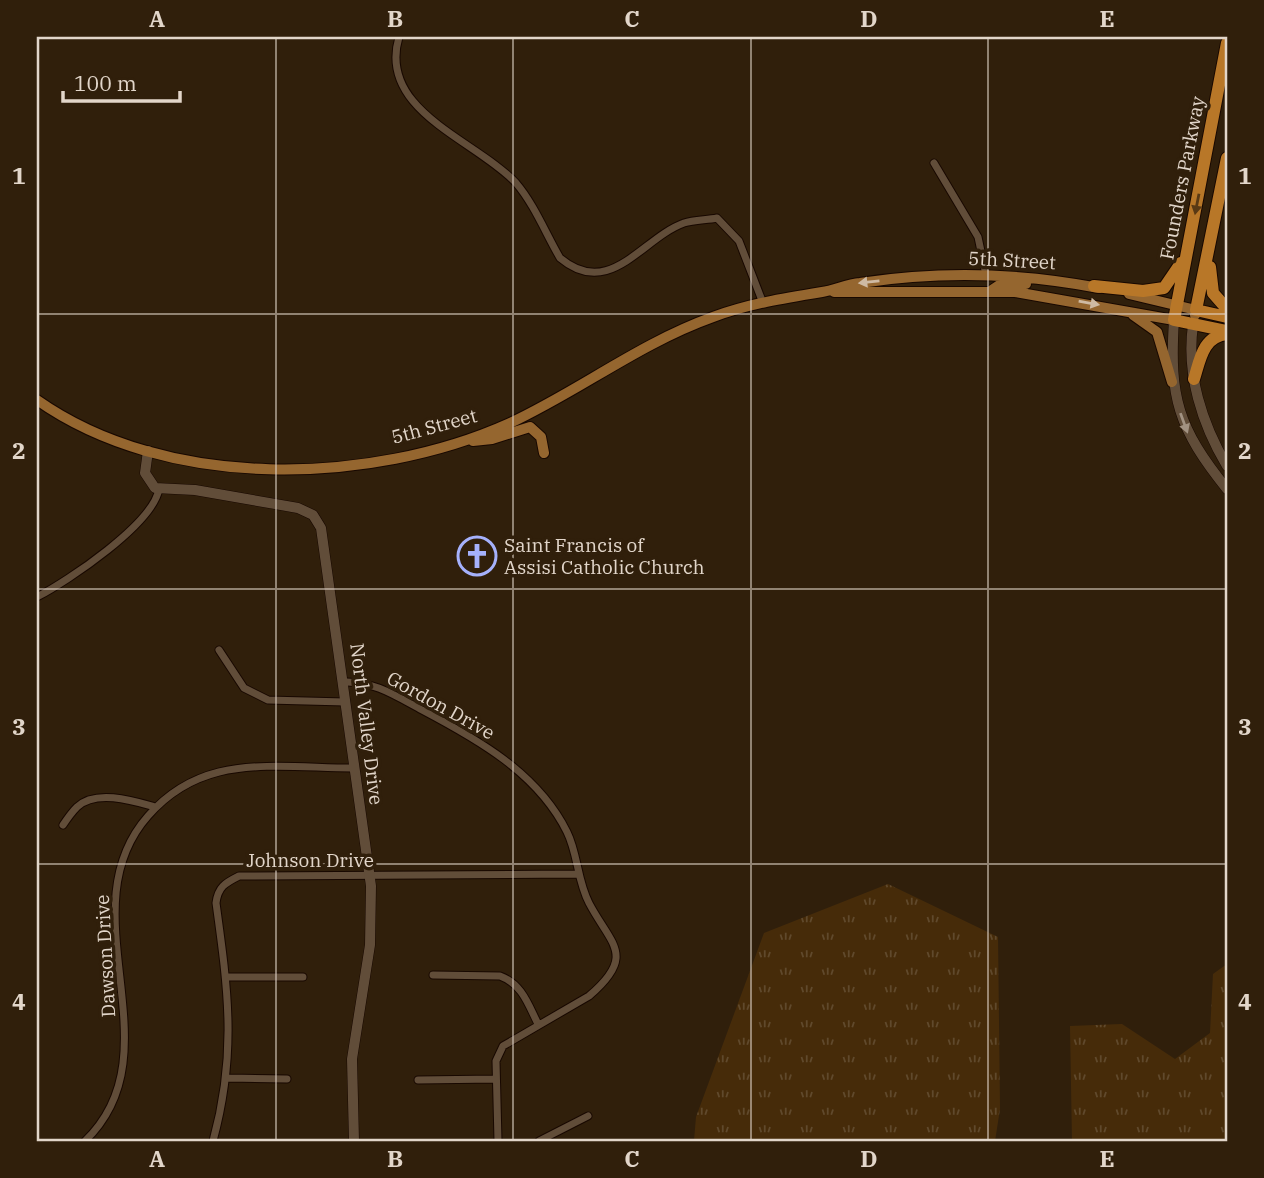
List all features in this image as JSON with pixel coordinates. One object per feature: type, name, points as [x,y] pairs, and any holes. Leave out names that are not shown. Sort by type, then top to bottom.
[{"type":"highway","name":"Founders Parkway","points":[[1174,320],[1227,43]]},
{"type":"highway","name":"Founders Parkway","points":[[1196,310],[1227,158]]},
{"type":"highway","points":[[1212,232],[1211,283],[1218,301],[1227,309]]},
{"type":"highway","points":[[1094,286],[1143,291],[1164,288],[1173,278],[1188,247]]},
{"type":"highway","points":[[1196,310],[1227,317]]},
{"type":"highway","name":"5th Street","points":[[1174,320],[1227,332]]},
{"type":"highway","points":[[1194,379],[1206,345],[1227,332]]},
{"type":"main road","name":"5th Street","points":[[37,400],[99,433],[148,451],[223,466],[285,469],[388,459],[460,442],[544,405],[670,334],[713,316],[858,283],[986,275],[1033,278],[1094,286],[1196,310]]},
{"type":"main road","points":[[879,292],[919,284],[977,281],[986,275]]},
{"type":"main road","points":[[992,291],[996,286],[1011,283],[1113,290]]},
{"type":"main road","name":"5th Street","points":[[824,291],[992,291],[1047,296],[1174,320]]},
{"type":"main road","points":[[1122,309],[1157,332],[1172,382]]},
{"type":"main road","name":"Founders Parkway","points":[[1193,324],[1196,310]]},
{"type":"main road","points":[[460,442],[492,439],[530,427],[541,437],[544,453]]},
{"type":"street","points":[[399,37],[396,50],[398,76],[411,101],[515,183],[560,258],[568,265],[594,272],[611,270],[684,223],[717,218],[739,241],[763,303]]},
{"type":"street","points":[[934,163],[978,237],[986,275]]},
{"type":"street","points":[[1174,320],[1172,382],[1189,437],[1227,489]]},
{"type":"street","points":[[1193,324],[1194,379],[1203,417],[1227,466]]},
{"type":"street","points":[[37,597],[77,573],[115,542],[153,505],[159,489],[152,486],[146,476],[148,451]]},
{"type":"street","name":"North Valley Drive","points":[[159,489],[195,490],[298,508],[313,515],[321,528],[344,682],[352,768],[370,876],[371,931],[352,1059],[354,1141]]},
{"type":"street","points":[[219,650],[244,688],[268,700],[345,702]]},
{"type":"street","name":"Gordon Drive","points":[[344,682],[363,682],[380,687],[498,754],[554,811],[574,849],[577,874],[589,902],[612,937],[618,959],[601,986],[589,996],[503,1046],[496,1061],[498,1141]]},
{"type":"street","name":"Dawson Drive","points":[[85,1141],[110,1113],[122,1070],[125,1027],[117,961],[115,906],[118,875],[131,840],[155,807],[180,788],[219,772],[352,768]]},
{"type":"street","points":[[63,825],[78,805],[92,799],[117,798],[155,807]]},
{"type":"street","name":"Johnson Drive","points":[[214,1141],[228,1078],[226,976],[216,903],[218,891],[226,883],[239,876],[577,874]]},
{"type":"street","points":[[433,975],[500,976],[510,980],[520,989],[538,1024]]},
{"type":"street","points":[[226,976],[303,976]]},
{"type":"street","points":[[228,1078],[287,1079]]},
{"type":"street","points":[[418,1080],[496,1079]]},
{"type":"street","points":[[539,1141],[588,1116]]},
{"type":"green space","points":[[888,884],[998,937],[1000,1109],[995,1141],[694,1141],[696,1117],[764,933]]},
{"type":"green space","points":[[1227,964],[1227,1141],[1072,1141],[1070,1026],[1122,1024],[1175,1059],[1210,1033],[1213,974]]},
{"type":"place","name":"Saint Francis of Assisi Catholic Church","points":[[477,556]]}]
